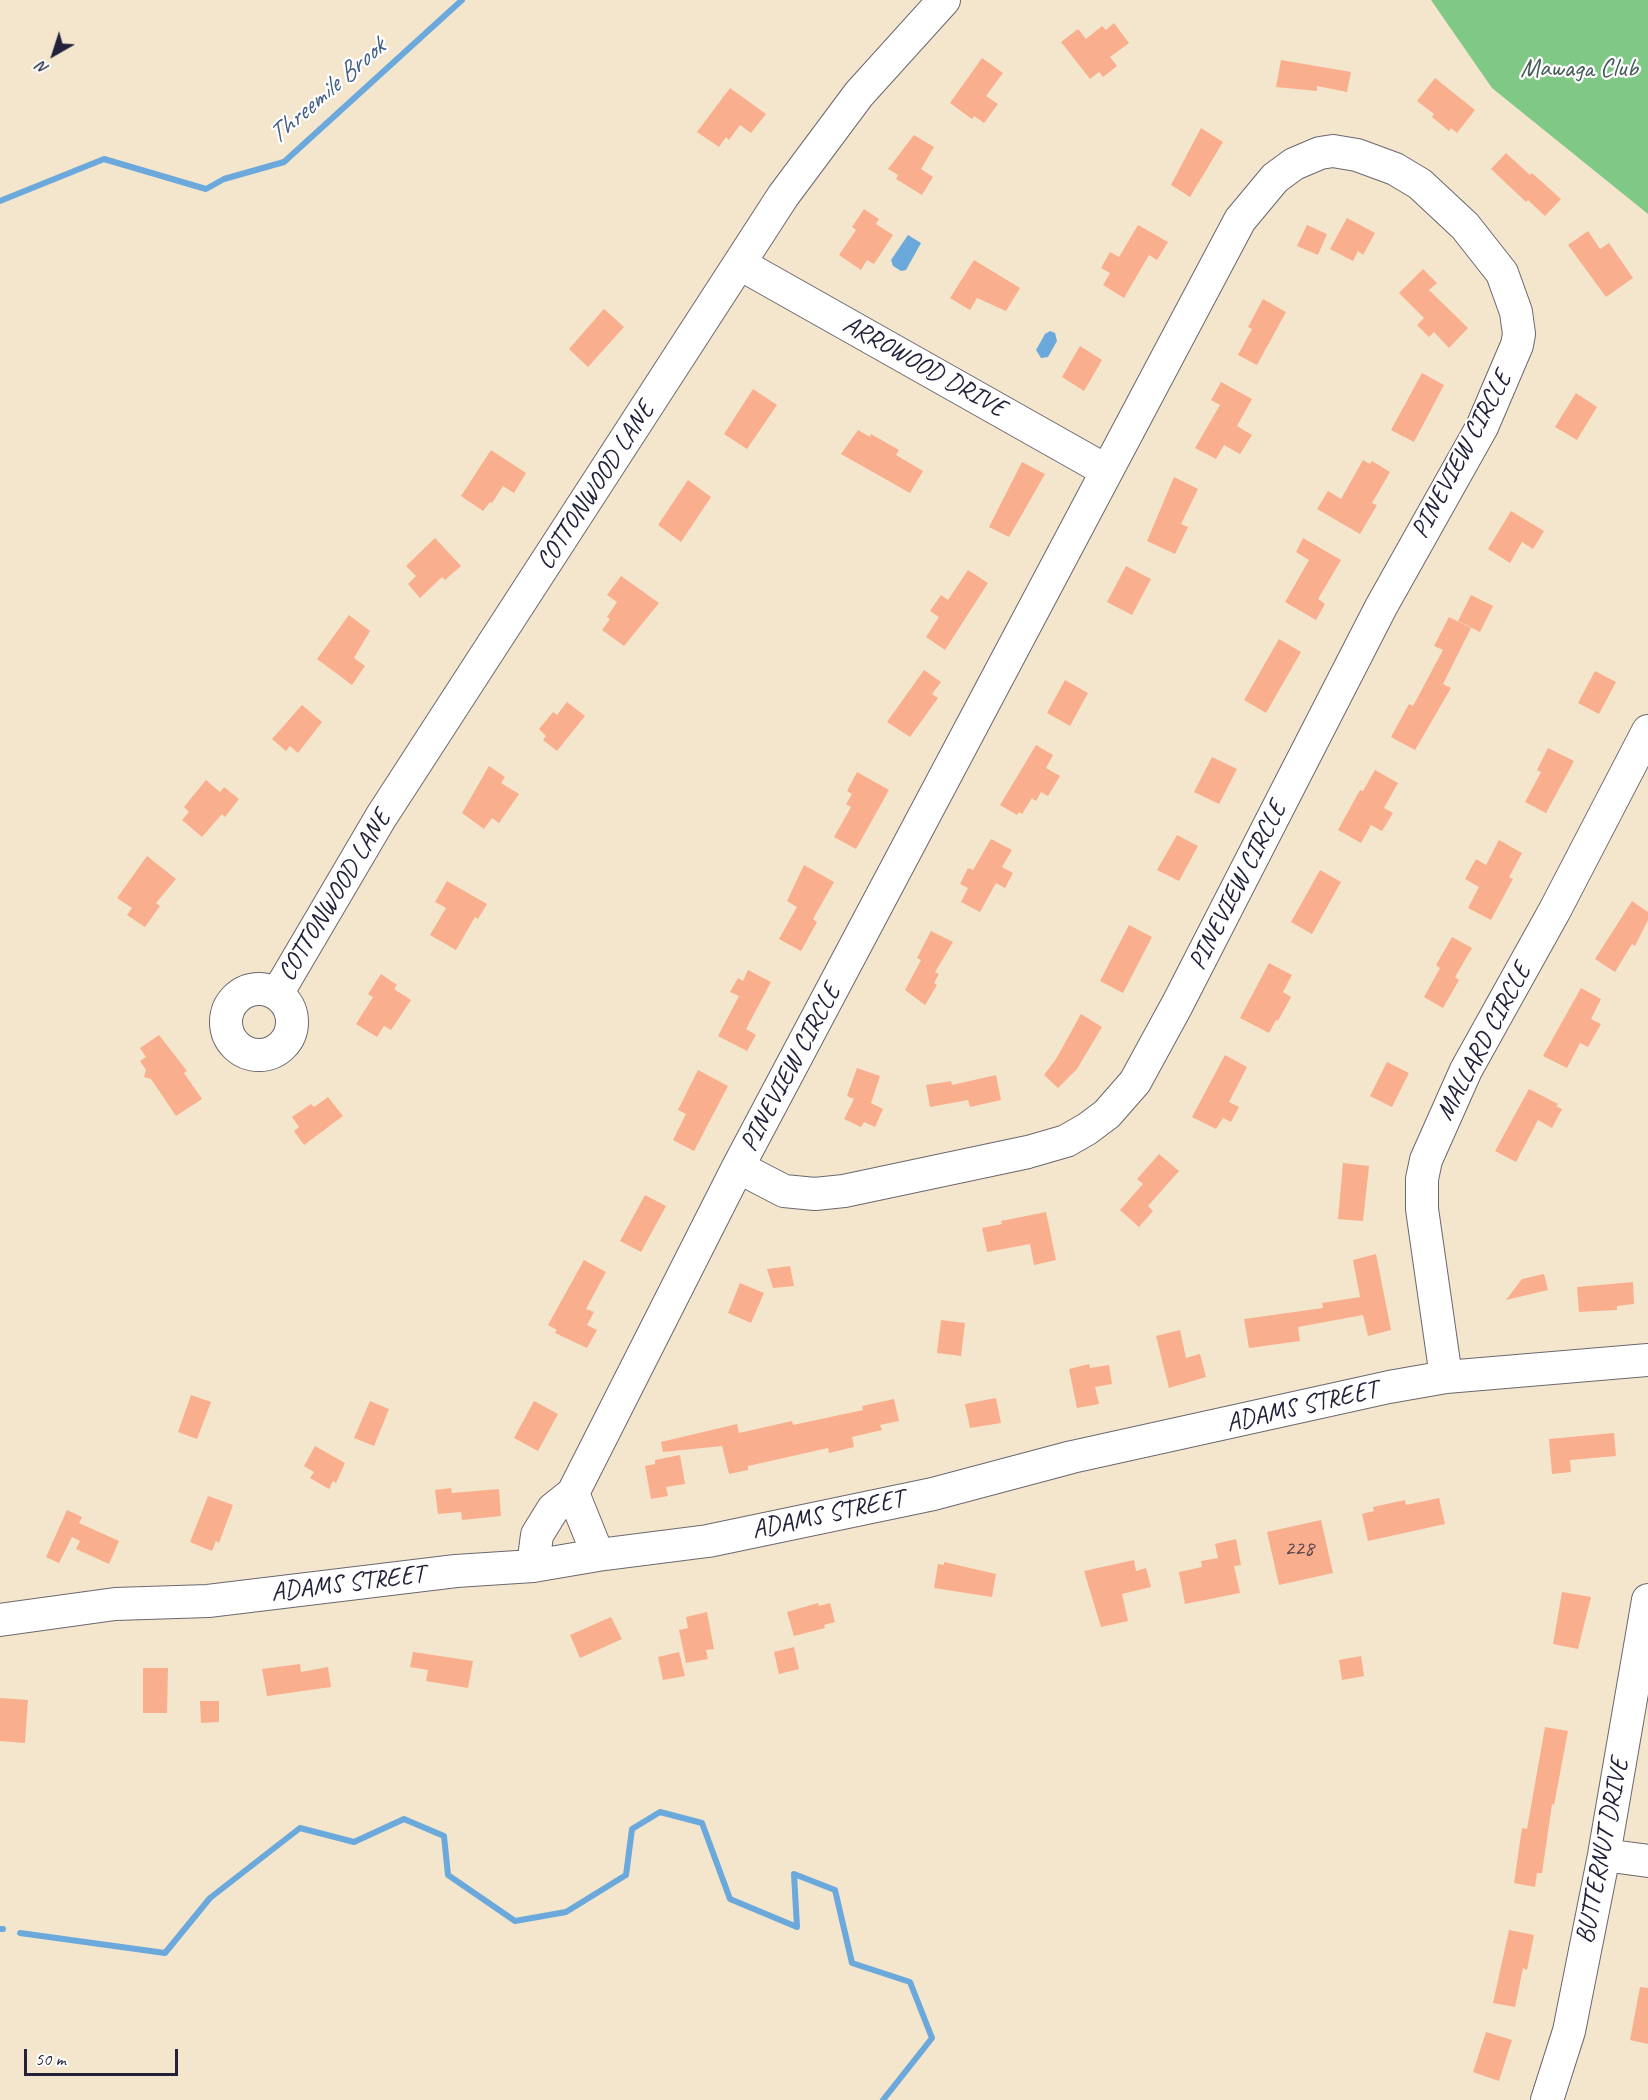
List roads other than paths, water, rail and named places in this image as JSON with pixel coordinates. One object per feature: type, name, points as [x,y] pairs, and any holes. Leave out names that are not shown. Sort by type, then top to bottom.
[{"type":"street","name":"COTTONWOOD LANE","points":[[277,994],[381,817],[789,188],[840,117],[881,67],[944,0]]},
{"type":"street","name":"PINEVIEW CIRCLE","points":[[533,1566],[537,1535],[553,1509],[573,1493],[738,1167],[1240,220],[1266,186],[1294,164],[1320,153],[1345,152],[1382,163],[1407,175],[1454,214],[1502,273],[1516,312],[1519,334],[1501,388],[1482,427],[1381,607],[1172,1014],[1124,1096],[1088,1129],[1057,1144],[844,1191],[799,1194],[784,1191],[738,1167]]},
{"type":"street","name":"ARROWOOD DRIVE","points":[[740,264],[1107,471]]},
{"type":"street","name":"MALLARD CIRCLE","points":[[1446,1377],[1422,1209],[1422,1179],[1426,1160],[1466,1070],[1555,910],[1648,731]]},
{"type":"street","name":"ADAMS STREET","points":[[0,1620],[116,1604],[208,1601],[352,1586],[456,1571],[533,1566],[708,1541],[933,1494],[1072,1458],[1446,1377],[1648,1360]]},
{"type":"street","points":[[573,1493],[598,1555]]},
{"type":"street","name":"BUTTERNUT DRIVE","points":[[1555,2097],[1604,1855],[1648,1600]]},
{"type":"street","points":[[1604,1855],[1648,1861]]},
{"type":"water","points":[[908,235],[921,243],[906,270],[901,271],[893,266],[891,260]]},
{"type":"water","points":[[1050,331],[1055,333],[1057,341],[1048,357],[1041,358],[1036,350],[1045,334]]},
{"type":"waterway","name":"Threemile Brook","points":[[0,201],[104,159],[206,189],[224,179],[284,162],[462,0]]},
{"type":"waterway","points":[[20,1933],[165,1953],[210,1898],[300,1828],[354,1842],[404,1819],[444,1836],[448,1875],[515,1921],[566,1912],[626,1875],[632,1829],[660,1812],[702,1823],[730,1899],[797,1927],[794,1874],[835,1890],[852,1963],[910,1982],[932,2038],[883,2100]]},
{"type":"park label","name":"Mawaga Club","points":[[1579,69]]}]
